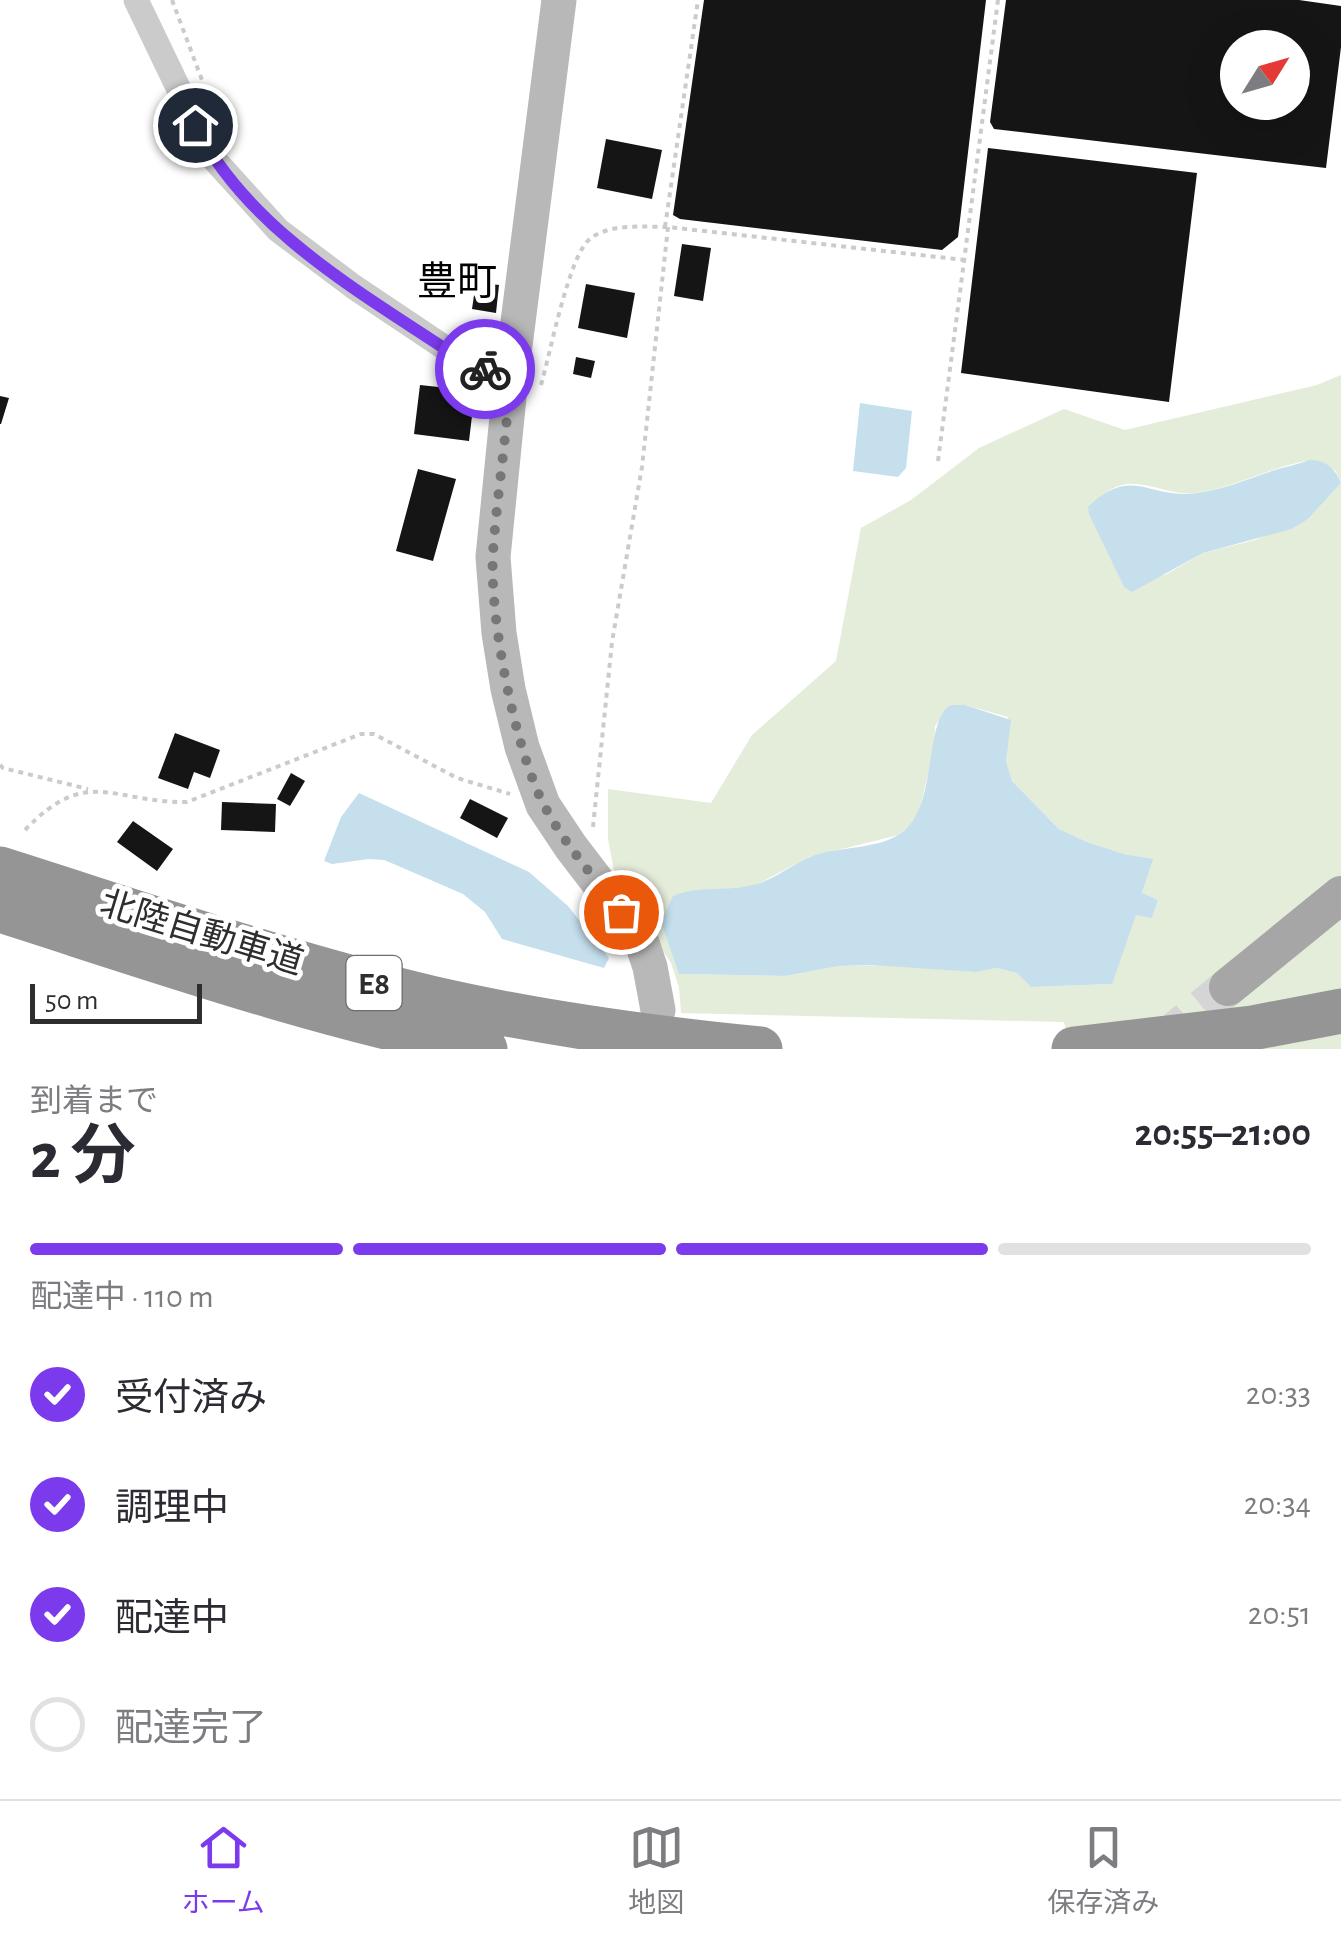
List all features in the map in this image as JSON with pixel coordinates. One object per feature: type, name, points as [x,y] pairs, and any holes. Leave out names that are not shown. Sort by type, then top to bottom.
[{"type":"highway","name":"北陸自動車道","points":[[0,869],[317,968],[430,998],[550,1023],[760,1049]]},
{"type":"highway","name":"北陸自動車道","points":[[0,910],[310,1006],[427,1038],[485,1049]]},
{"type":"highway","points":[[1074,1049],[1252,1028],[1341,1011]]},
{"type":"main road","points":[[1228,987],[1341,895]]},
{"type":"street","points":[[136,0],[211,156],[278,230],[354,288],[510,391]]},
{"type":"street","points":[[559,0],[493,557],[498,614],[508,690],[522,746],[543,804],[640,937],[658,1010]]},
{"type":"path","points":[[584,864],[596,811],[612,642],[642,467],[667,227],[698,0]]},
{"type":"path","points":[[938,461],[998,0]]},
{"type":"path","points":[[510,391],[532,396],[541,386],[580,250],[590,238],[618,229],[667,227],[965,260]]},
{"type":"path","points":[[0,764],[3,768],[88,789],[187,802],[361,734],[374,734],[458,778],[543,804]]},
{"type":"path","points":[[25,830],[58,801],[88,789]]},
{"type":"green space","points":[[1341,375],[1341,482],[1335,470],[1306,461],[1195,493],[1121,485],[1088,508],[1124,587],[1167,574],[1203,553],[1255,540],[1308,519],[1341,483],[1341,1049],[1070,1049],[1064,1022],[681,1013],[679,987],[671,963],[616,881],[608,839],[608,789],[711,803],[752,735],[836,661],[861,528],[911,500],[979,448],[1064,409],[1125,430],[1317,385]],"holes":[[[950,705],[965,705],[1008,717],[1006,761],[1012,781],[1059,829],[1124,854],[1152,859],[1142,894],[1158,900],[1152,918],[1136,914],[1111,984],[1031,987],[1017,973],[997,968],[976,972],[893,965],[839,966],[785,976],[679,974],[681,893],[754,886],[809,857],[899,835],[913,823],[919,811],[934,751],[935,726]]]},
{"type":"water","points":[[860,403],[912,411],[906,468],[898,477],[853,471]]},
{"type":"water","points":[[1309,460],[1329,466],[1341,483],[1308,519],[1291,529],[1203,553],[1132,592],[1124,587],[1089,514],[1088,507],[1117,488],[1141,486],[1180,494],[1197,493]]},
{"type":"water","points":[[951,705],[965,705],[1011,720],[1006,761],[1012,781],[1059,829],[1124,854],[1153,859],[1142,893],[1158,900],[1152,918],[1136,915],[1112,984],[1031,987],[1017,973],[997,968],[976,972],[872,965],[839,966],[785,976],[679,974],[661,922],[673,896],[757,884],[821,853],[895,837],[915,817],[927,781],[937,726]]},
{"type":"water","points":[[359,793],[529,872],[568,906],[609,958],[604,968],[502,939],[485,912],[463,894],[384,860],[332,864],[324,861],[341,817]]},
{"type":"building","points":[[704,0],[986,0],[958,237],[942,250],[680,219],[673,215]]},
{"type":"building","points":[[1006,0],[1299,0],[1341,6],[1341,47],[1326,168],[994,129],[990,122]]},
{"type":"building","points":[[606,139],[662,150],[652,199],[597,188]]},
{"type":"building","points":[[988,148],[1197,173],[1169,402],[961,373]]},
{"type":"building","points":[[682,244],[711,248],[703,301],[674,296]]},
{"type":"building","points":[[476,282],[499,285],[496,313],[472,309]]},
{"type":"building","points":[[586,284],[635,293],[627,338],[578,328]]},
{"type":"building","points":[[576,357],[595,361],[591,378],[573,374]]},
{"type":"building","points":[[420,385],[475,391],[469,441],[414,434]]},
{"type":"building","points":[[0,396],[9,398],[1,424],[0,424]]},
{"type":"building","points":[[418,469],[456,479],[433,561],[396,551]]},
{"type":"building","points":[[175,733],[220,750],[210,778],[194,772],[188,789],[158,778]]},
{"type":"building","points":[[291,773],[305,781],[290,806],[277,799]]},
{"type":"building","points":[[470,799],[508,818],[497,838],[460,818]]},
{"type":"building","points":[[222,802],[276,804],[275,832],[221,830]]},
{"type":"building","points":[[133,821],[173,849],[157,871],[117,842]]},
{"type":"tunnel","points":[[1159,1044],[1228,987]]},
{"type":"way so far","points":[[485,369],[510,377],[493,557],[499,633],[522,746],[543,804],[570,847],[621,912]]},
{"type":"district","name":"豊町","points":[[457,281]]},
{"type":"route","points":[[195,125],[211,156],[278,230],[354,288],[468,364],[485,369]]}]
